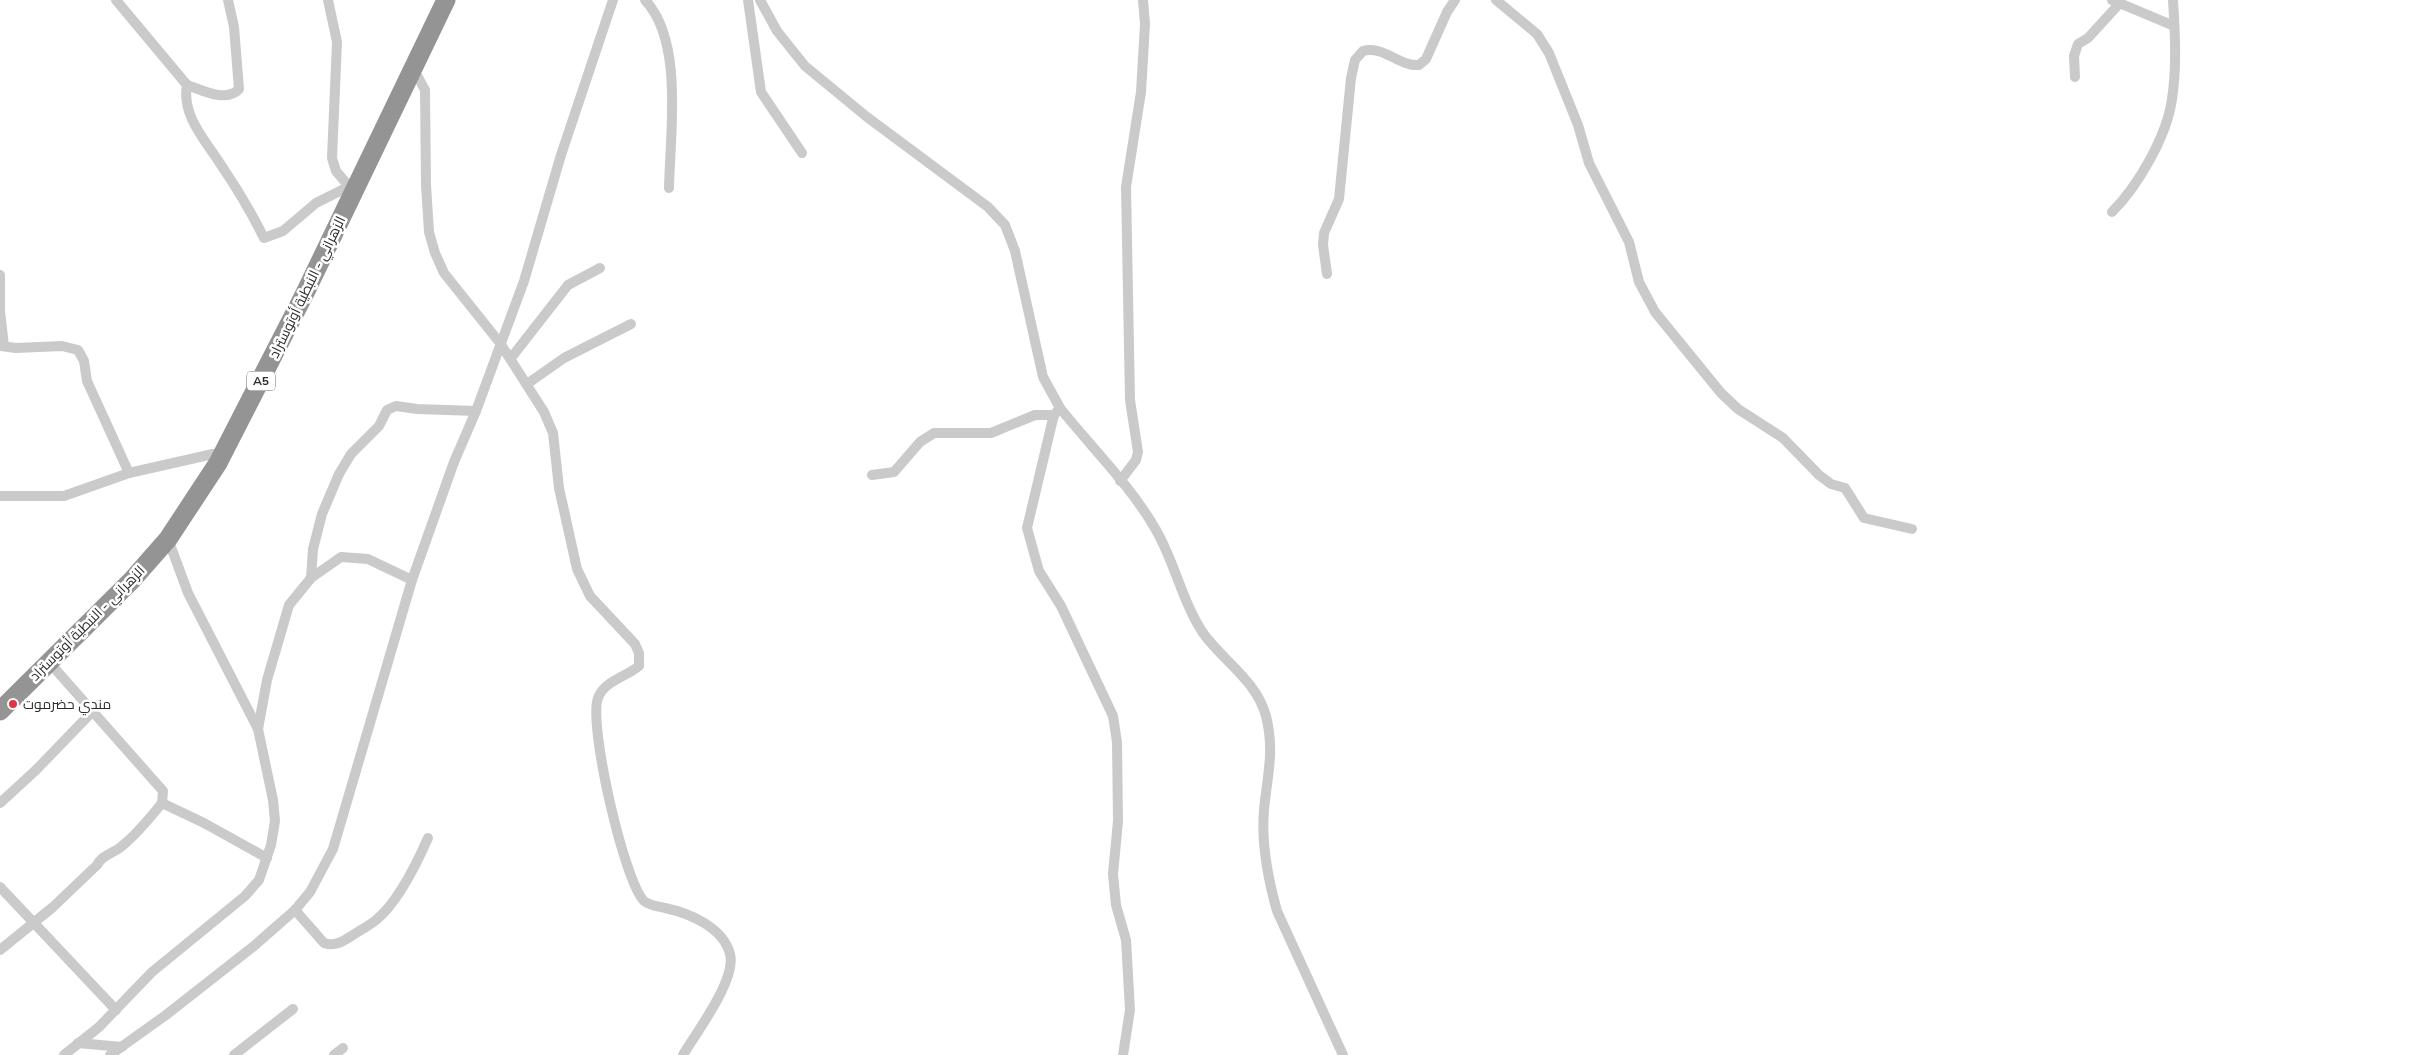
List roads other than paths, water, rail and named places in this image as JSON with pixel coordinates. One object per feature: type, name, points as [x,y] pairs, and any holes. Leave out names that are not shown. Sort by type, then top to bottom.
[{"type":"highway","name":"الزهراني - النبطية أوتوستراد","points":[[371,145],[432,0]]},
{"type":"highway","name":"الزهراني - النبطية أوتوستراد","points":[[0,697],[128,570],[166,524],[213,454],[351,181],[412,72],[446,0]]},
{"type":"highway","name":"الزهراني - النبطية أوتوستراد","points":[[0,711],[132,580],[168,539],[218,463],[242,418],[351,181]]},
{"type":"street","points":[[116,0],[187,85],[216,94],[228,95],[239,89],[234,27],[228,0]]},
{"type":"street","points":[[187,85],[185,98],[198,130],[234,185],[264,238],[283,231],[316,203],[351,181],[336,171],[332,158],[337,42],[328,0]]},
{"type":"street","points":[[110,1055],[186,1000],[295,910],[310,892],[333,849],[412,580],[454,462],[476,411],[524,281],[561,155],[613,0]]},
{"type":"street","points":[[645,0],[660,21],[670,56],[669,188]]},
{"type":"street","points":[[748,0],[761,92],[802,153]]},
{"type":"street","points":[[760,0],[778,31],[805,66],[867,117],[988,207],[1005,226],[1015,251],[1043,377],[1057,412],[1120,481],[1156,531],[1194,617],[1203,632],[1225,660],[1250,684],[1262,704],[1269,732],[1271,752],[1271,770],[1264,810],[1264,837],[1272,893],[1282,924],[1343,1055]]},
{"type":"street","points":[[1120,481],[1136,460],[1138,452],[1130,400],[1126,187],[1141,84],[1144,24],[1143,0]]},
{"type":"street","points":[[1327,274],[1323,245],[1324,233],[1339,198],[1351,78],[1355,60],[1363,51],[1375,50],[1410,64],[1419,65],[1426,59],[1447,12],[1455,0]]},
{"type":"street","points":[[1496,0],[1537,34],[1549,52],[1578,126],[1590,163],[1629,242],[1639,282],[1655,312],[1669,331],[1728,400],[1783,438],[1819,475],[1831,484],[1845,488],[1864,518],[1878,523],[1912,529]]},
{"type":"street","points":[[2112,212],[2132,189],[2169,116],[2173,85],[2173,0]]},
{"type":"street","points":[[2075,76],[2074,56],[2078,44],[2088,38],[2116,2],[2174,26]]},
{"type":"street","points":[[412,72],[418,77],[425,90],[426,185],[429,232],[435,253],[444,273],[511,358],[544,412],[553,433],[559,488],[577,569],[590,596],[635,644],[639,653],[638,666],[628,675],[604,688],[596,707],[596,733],[617,829],[636,890],[646,903],[687,914],[707,924],[718,934],[730,954],[730,968],[724,985],[683,1055]]},
{"type":"street","points":[[511,358],[568,285],[600,268]]},
{"type":"street","points":[[0,275],[2,346],[16,348],[62,346],[78,350],[84,361],[88,381],[130,473]]},
{"type":"street","points":[[527,384],[564,358],[632,324]]},
{"type":"street","points":[[311,578],[313,549],[322,514],[339,474],[351,454],[379,426],[387,410],[396,406],[417,409],[476,411]]},
{"type":"street","points":[[872,475],[894,472],[920,442],[934,433],[991,433],[1035,415],[1057,412]]},
{"type":"street","points":[[1057,412],[1027,528],[1039,571],[1061,606],[1113,716],[1117,742],[1118,821],[1113,874],[1116,905],[1126,940],[1130,1010],[1123,1055]]},
{"type":"street","points":[[0,496],[64,496],[130,473],[213,454]]},
{"type":"street","points":[[64,1055],[116,1010],[152,972],[245,896],[258,880],[267,858],[275,821],[258,729],[188,593],[168,539]]},
{"type":"street","points":[[258,729],[267,680],[289,605],[311,578],[342,557],[368,559],[412,580]]},
{"type":"street","points":[[0,950],[35,922],[97,865],[102,857],[121,848],[162,803],[163,791],[49,662]]},
{"type":"street","points":[[0,803],[36,770],[92,712]]},
{"type":"street","points":[[162,803],[204,823],[267,858]]},
{"type":"street","points":[[295,910],[324,943],[330,945],[341,942],[376,920],[389,906],[418,859],[428,838]]},
{"type":"street","points":[[0,887],[116,1010]]},
{"type":"street","points":[[234,1055],[293,1009]]},
{"type":"street","points":[[78,1044],[122,1047]]},
{"type":"street","points":[[334,1055],[343,1048]]},
{"type":"place","name":"مندي حضرموت","points":[[13,704]]}]
